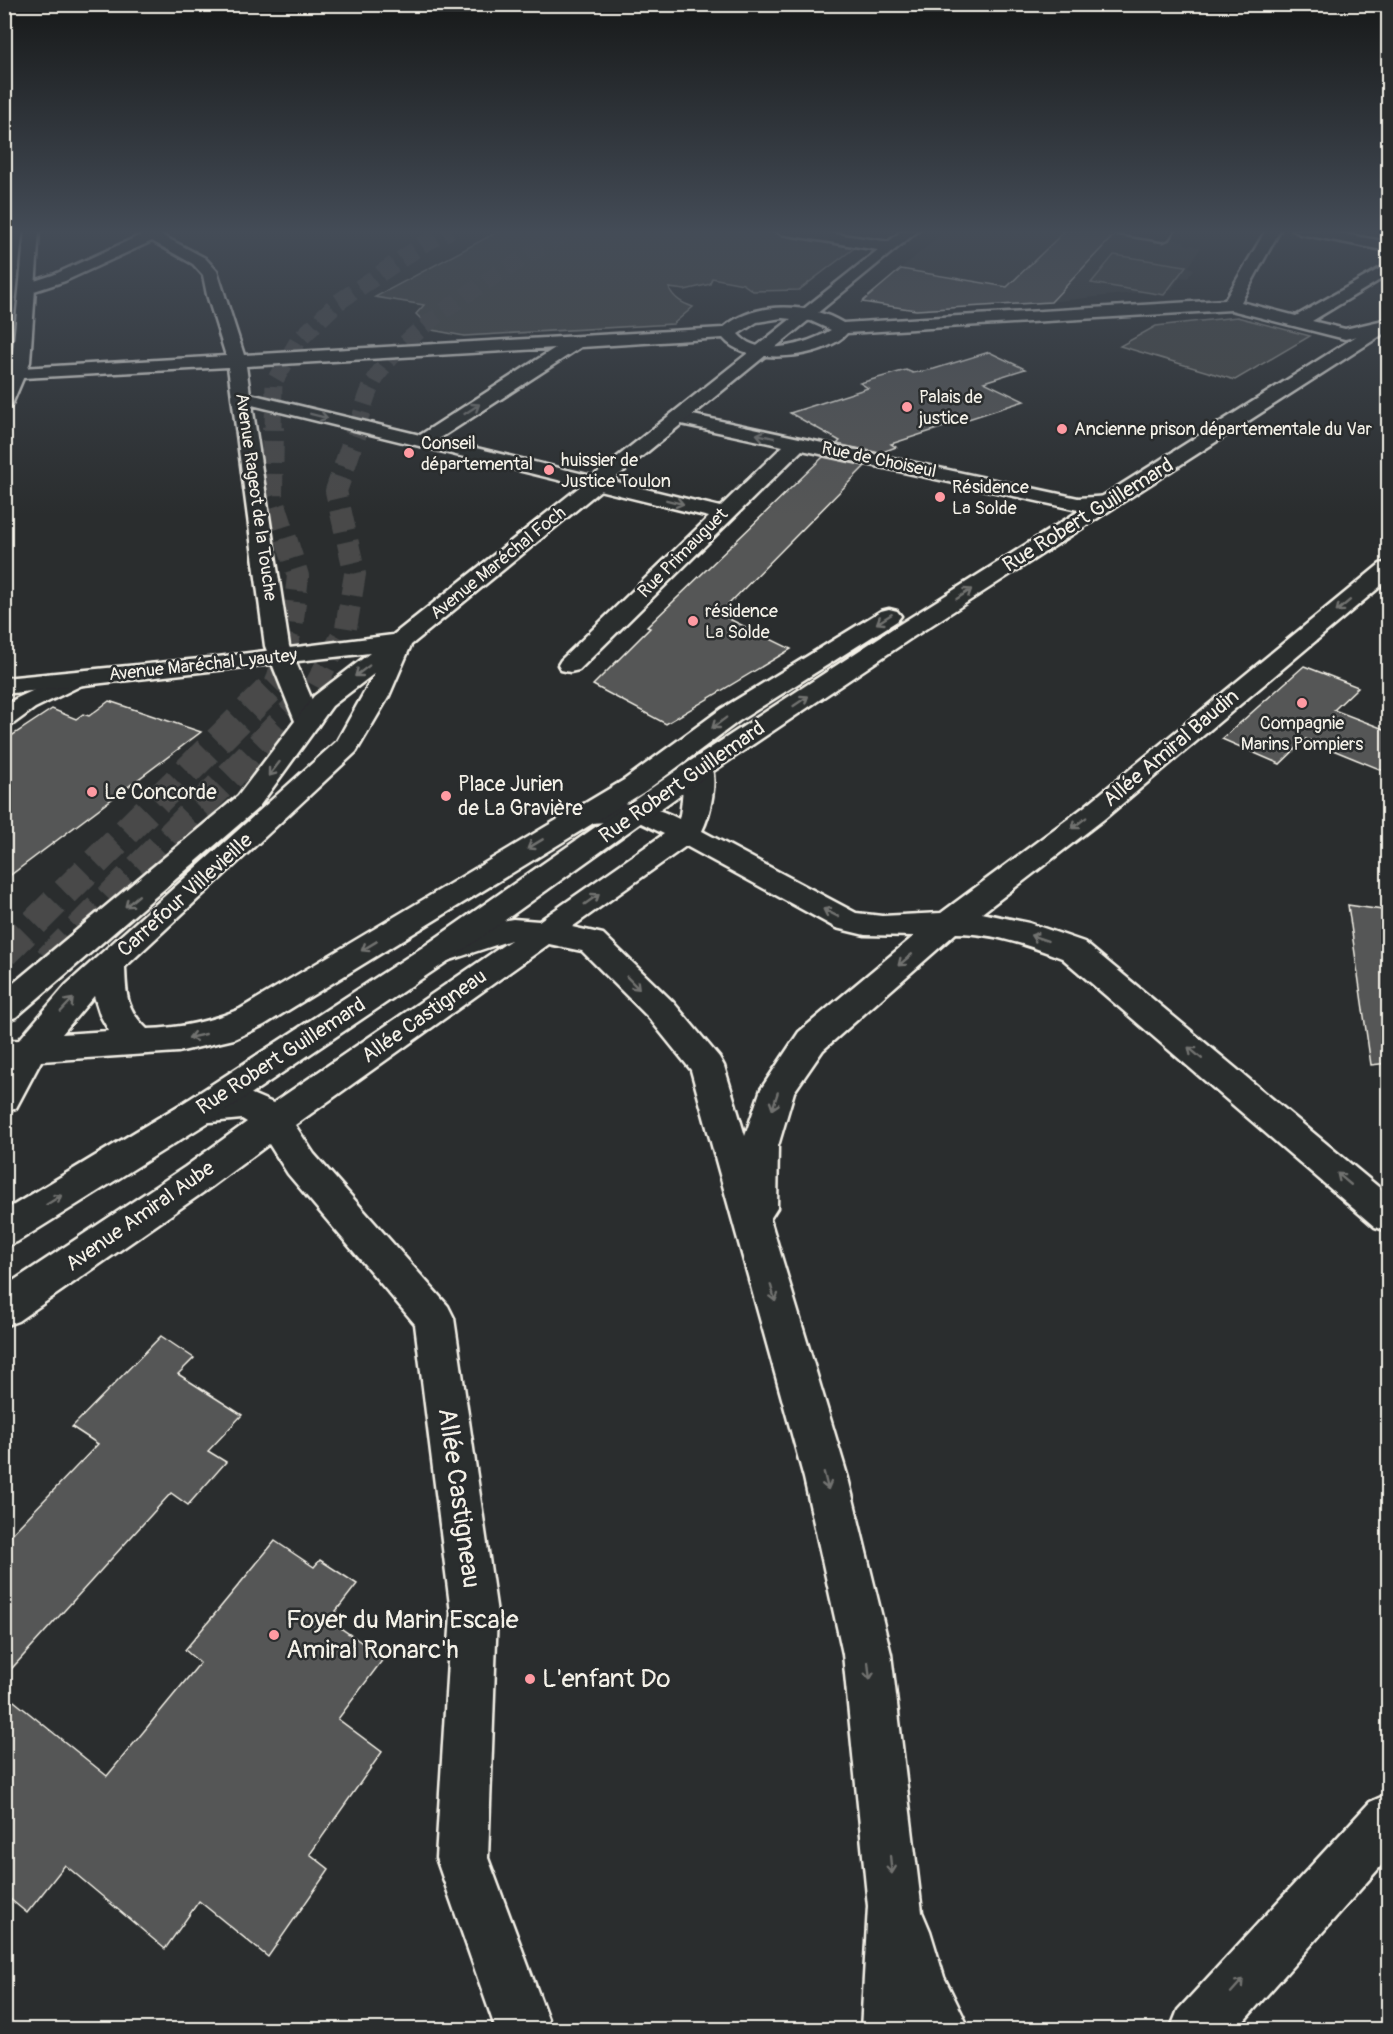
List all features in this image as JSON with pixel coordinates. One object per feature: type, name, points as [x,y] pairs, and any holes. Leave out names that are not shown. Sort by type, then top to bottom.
[{"type":"street","points":[[4,402],[11,374],[21,362],[25,325]]},
{"type":"street","name":"Avenue Rageot de la Touche","points":[[225,325],[236,362],[280,657],[308,721]]},
{"type":"street","points":[[11,374],[728,333],[737,325]]},
{"type":"street","name":"Avenue Maréchal Foch","points":[[308,721],[323,701],[795,325]]},
{"type":"street","points":[[835,325],[840,328],[892,325]]},
{"type":"street","points":[[1312,325],[1355,336],[1385,325]]},
{"type":"street","points":[[1317,326],[1330,325]]},
{"type":"street","points":[[1355,336],[1368,325]]},
{"type":"street","points":[[728,333],[735,343],[743,347],[788,351],[828,340],[839,332],[840,328]]},
{"type":"street","name":"Rue Robert Guillemard","points":[[17,1052],[178,1040],[222,1030],[252,1017],[634,786],[730,715],[908,605],[1080,511],[1110,502],[1309,374],[1355,336]]},
{"type":"street","name":"Rue Robert Guillemard","points":[[4,1231],[200,1110],[434,955],[699,768],[1080,511],[1355,336]]},
{"type":"street","points":[[423,441],[577,342]]},
{"type":"street","points":[[241,397],[722,514]]},
{"type":"street","name":"Rue de Choiseul","points":[[680,418],[798,443],[1080,511]]},
{"type":"street","name":"Rue Primauguet","points":[[570,665],[722,514],[798,443]]},
{"type":"street","name":"Allée Amiral Baudin","points":[[757,1237],[760,1146],[778,1089],[811,1041],[950,922],[1094,813],[1389,568]]},
{"type":"street","name":"Avenue Maréchal Lyautey","points":[[4,686],[280,657],[401,641]]},
{"type":"street","name":"Carrefour Villevieille","points":[[4,1099],[17,1052],[50,1023],[109,964],[347,746],[389,674],[401,641]]},
{"type":"street","points":[[4,718],[26,703],[72,680]]},
{"type":"street","name":"Carrefour Villevieille","points":[[4,1009],[248,802],[308,721]]},
{"type":"street","points":[[545,933],[686,833],[693,822],[696,808],[699,768]]},
{"type":"street","points":[[586,814],[639,812],[686,833],[848,921],[869,927],[950,922],[986,924],[1021,932],[1073,950],[1389,1216]]},
{"type":"street","points":[[434,955],[490,934],[513,929],[592,942],[661,1010],[707,1066],[826,1478],[867,1654],[895,1906],[889,2030]]},
{"type":"street","name":"Allée Castigneau","points":[[274,1121],[545,933]]},
{"type":"street","points":[[109,964],[111,1007],[120,1024],[139,1042]]},
{"type":"street","name":"Allée Castigneau","points":[[200,1110],[246,1105],[274,1121],[301,1164],[434,1318],[474,1613],[462,1858],[524,2030]]},
{"type":"street","name":"Avenue Amiral Aube","points":[[4,1309],[198,1177],[274,1121]]},
{"type":"street","points":[[1198,2030],[1389,1820]]},
{"type":"street","points":[[895,1906],[919,1987],[942,2030]]},
{"type":"shaded area","points":[[427,325],[657,325],[464,336],[432,330]]},
{"type":"shaded area","points":[[1267,325],[1310,336],[1235,380],[1120,346],[1156,326]]},
{"type":"building","name":"Palais de justice","points":[[989,352],[1025,369],[984,382],[1024,401],[891,444],[896,447],[880,453],[837,444],[840,441],[790,413],[868,388],[860,383],[906,370],[913,373],[934,369]]},
{"type":"building","name":"résidence La Solde","points":[[823,457],[865,466],[719,614],[791,649],[666,724],[593,685],[650,628],[647,627]]},
{"type":"building","name":"Compagnie Marins Pompiers","points":[[1304,666],[1358,687],[1334,710],[1389,731],[1389,773],[1306,739],[1280,764],[1222,739]]},
{"type":"building","name":"Le Concorde","points":[[109,701],[201,732],[4,880],[4,741],[52,709],[76,719],[83,714],[89,716]]},
{"type":"building","points":[[1348,905],[1389,911],[1389,1063],[1371,1065]]},
{"type":"building","points":[[161,1336],[194,1358],[178,1374],[242,1415],[208,1451],[226,1462],[188,1505],[171,1493],[4,1677],[4,1542],[98,1444],[72,1427]]},
{"type":"building","name":"Foyer du Marin Escale Amiral Ronarc'h","points":[[275,1541],[314,1567],[320,1560],[357,1584],[329,1620],[384,1658],[338,1719],[382,1752],[310,1854],[329,1869],[268,1957],[199,1901],[165,1949],[65,1865],[27,1913],[4,1894],[4,1693],[107,1776],[200,1663],[185,1650]]},
{"type":"tunnel","points":[[273,428],[274,382],[298,341],[315,325]]},
{"type":"tunnel","points":[[357,428],[372,385],[386,364],[426,325]]},
{"type":"tunnel","points":[[273,427],[272,495],[298,576],[292,628],[275,684]]},
{"type":"tunnel","points":[[315,686],[346,628],[355,574],[336,491],[358,427]]},
{"type":"tunnel","points":[[4,953],[275,684]]},
{"type":"tunnel","points":[[48,960],[293,712],[316,684]]},
{"type":"place","name":"Palais de justice","points":[[907,407]]},
{"type":"place","name":"Ancienne prison départementale du Var","points":[[1062,429]]},
{"type":"place","name":"Conseil départemental","points":[[409,453]]},
{"type":"place","name":"huissier de Justice Toulon","points":[[549,470]]},
{"type":"place","name":"Résidence La Solde","points":[[940,497]]},
{"type":"place","name":"résidence La Solde","points":[[693,621]]},
{"type":"place","name":"Compagnie Marins Pompiers","points":[[1302,703]]},
{"type":"place","name":"Le Concorde","points":[[92,792]]},
{"type":"place","name":"Place Jurien de La Gravière","points":[[446,796]]},
{"type":"place","name":"Foyer du Marin Escale Amiral Ronarc'h","points":[[274,1635]]},
{"type":"place","name":"L'enfant Do","points":[[530,1679]]}]
